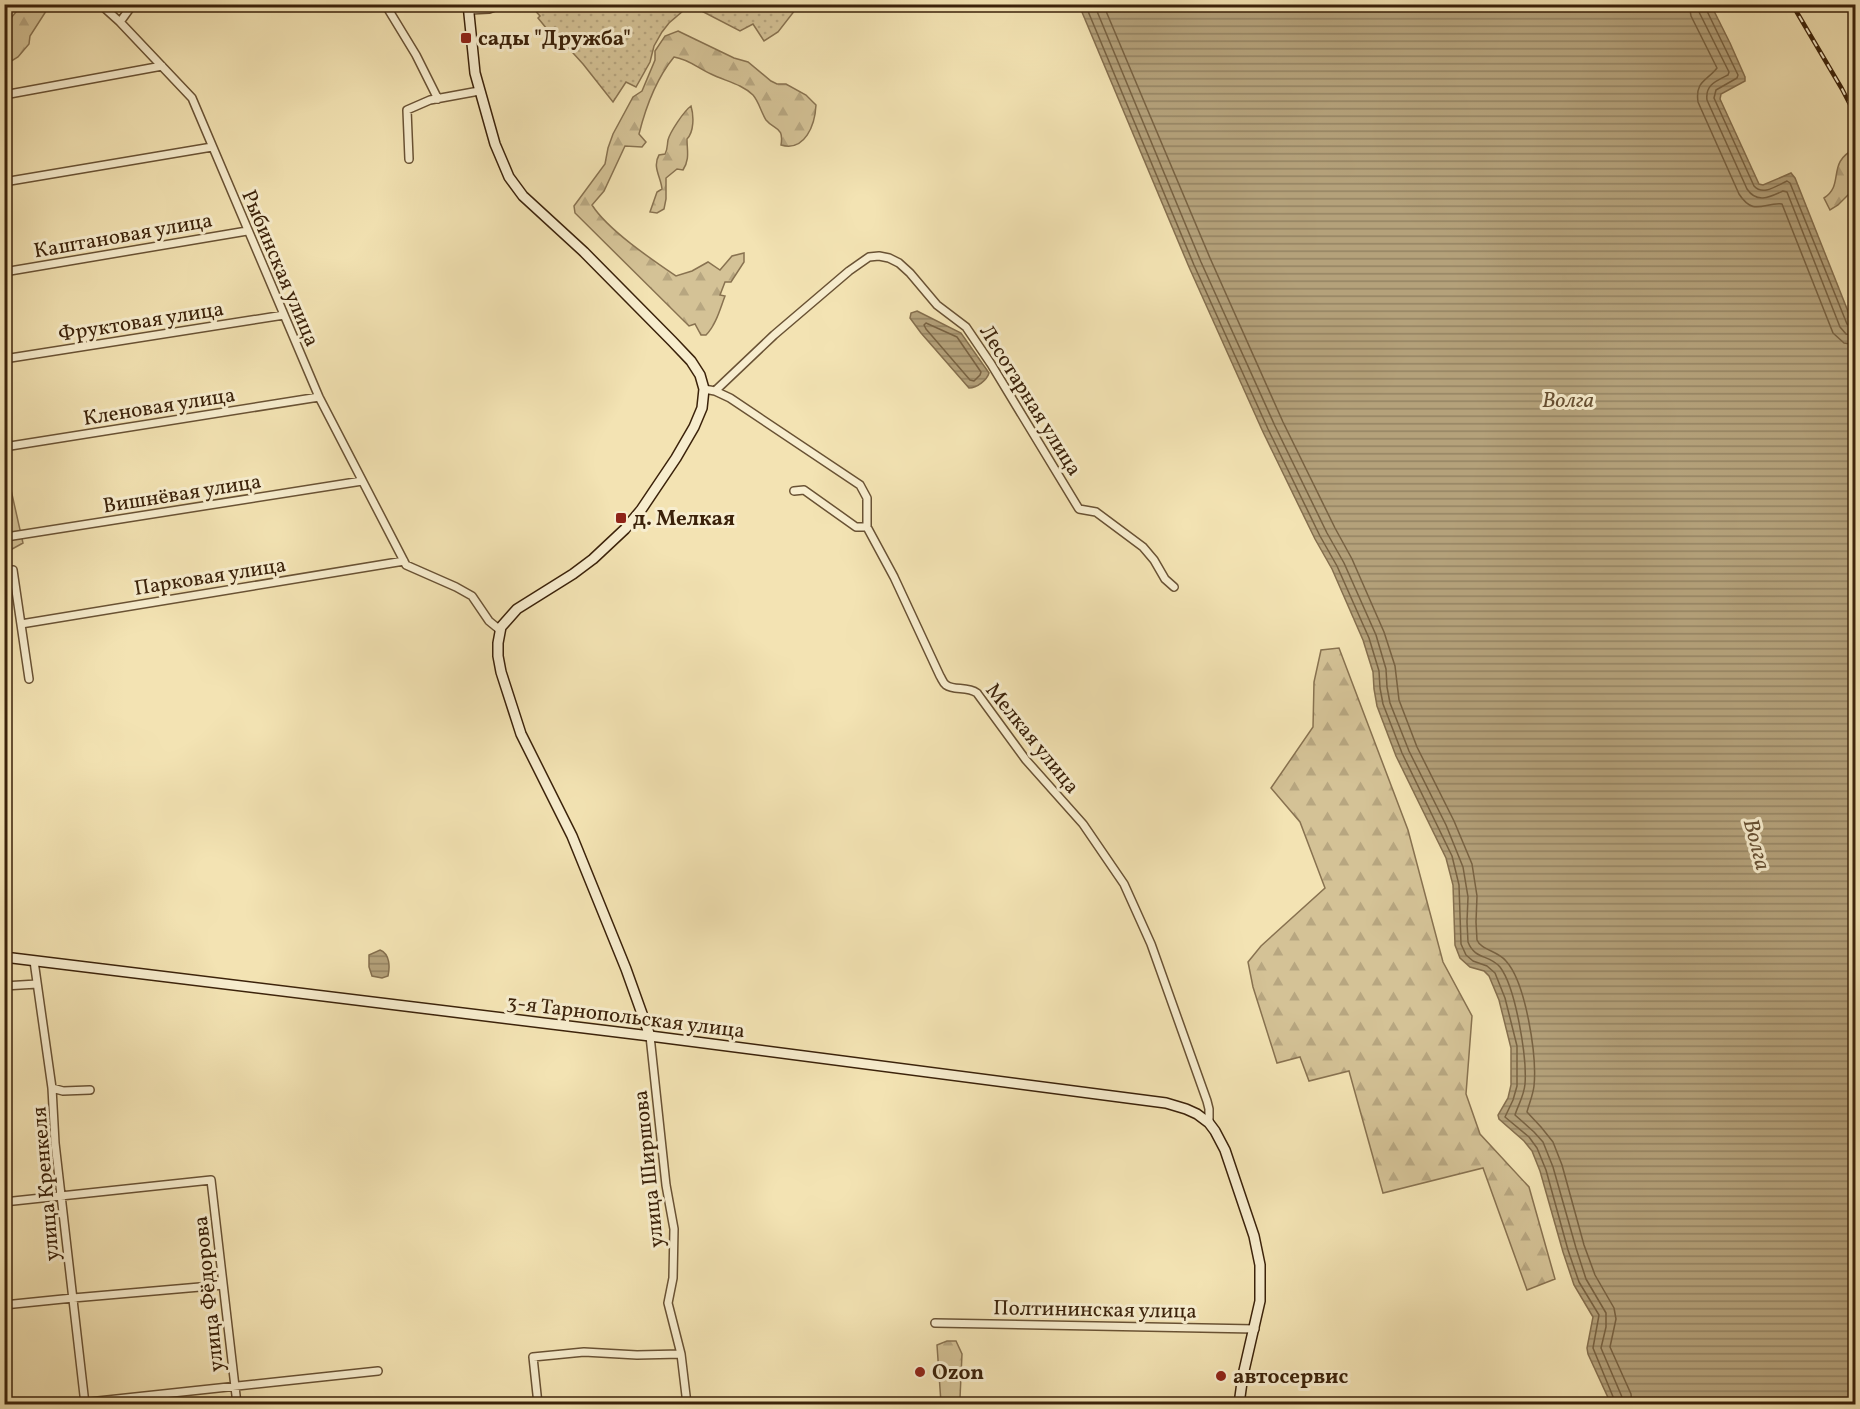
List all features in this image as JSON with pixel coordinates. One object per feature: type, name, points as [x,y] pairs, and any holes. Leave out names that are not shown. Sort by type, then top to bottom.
[{"type":"main road","points":[[469,7],[474,66],[479,91],[501,161],[516,187],[535,208],[619,285],[691,361],[700,375],[704,389],[702,408],[694,427],[657,488],[625,529],[573,574],[517,609],[500,630],[498,656],[501,672],[521,734],[572,836],[626,969],[650,1036]]},
{"type":"main road","name":"3-я Тарнопольская улица","points":[[4,957],[650,1036],[1166,1103],[1186,1109],[1209,1123]]},
{"type":"main road","points":[[1209,1123],[1225,1150],[1254,1236],[1260,1265],[1260,1301],[1243,1375],[1239,1404]]},
{"type":"street","name":"Рыбинская улица","points":[[100,4],[192,98],[319,397],[405,563]]},
{"type":"street","points":[[120,22],[133,4]]},
{"type":"street","points":[[385,4],[416,55],[438,99]]},
{"type":"street","points":[[469,7],[489,9],[503,4]]},
{"type":"street","points":[[4,95],[162,66]]},
{"type":"street","points":[[409,159],[407,110],[430,100],[479,91]]},
{"type":"street","points":[[4,182],[212,147]]},
{"type":"street","name":"Каштановая улица","points":[[4,272],[248,231]]},
{"type":"street","name":"Лесотарная улица","points":[[716,391],[774,335],[849,271],[869,257],[889,258],[910,273],[937,305],[966,327],[1080,509],[1096,512],[1143,547],[1173,587]]},
{"type":"street","name":"Фруктовая улица","points":[[4,359],[284,315]]},
{"type":"street","points":[[704,389],[716,391]]},
{"type":"street","name":"Мелкая улица","points":[[716,391],[860,485],[867,498],[867,527],[894,577],[940,676],[946,685],[954,688],[971,688],[977,693],[1026,760],[1083,824],[1124,884],[1155,956],[1207,1101],[1209,1123]]},
{"type":"street","name":"Кленовая улица","points":[[4,447],[319,397]]},
{"type":"street","name":"Вишнёвая улица","points":[[6,537],[362,481]]},
{"type":"street","points":[[794,491],[804,490],[856,527],[867,527]]},
{"type":"street","points":[[405,563],[456,586],[472,596],[489,621],[500,630]]},
{"type":"street","name":"Парковая улица","points":[[21,624],[405,563]]},
{"type":"street","points":[[13,570],[29,679]]},
{"type":"street","name":"улица Кренкеля","points":[[34,961],[52,1088],[55,1143],[85,1404]]},
{"type":"street","points":[[4,986],[37,984]]},
{"type":"street","name":"улица Ширшова","points":[[650,1036],[666,1185],[674,1229],[673,1278],[668,1303],[681,1354],[687,1404]]},
{"type":"street","points":[[52,1088],[90,1090]]},
{"type":"street","name":"улица Фёдорова","points":[[62,1197],[211,1180],[237,1404]]},
{"type":"street","points":[[4,1202],[62,1197]]},
{"type":"street","points":[[4,1305],[223,1285]]},
{"type":"street","name":"Полтининская улица","points":[[935,1323],[1255,1329]]},
{"type":"street","points":[[538,1404],[533,1357],[584,1352],[637,1355],[681,1354]]},
{"type":"street","points":[[70,1404],[378,1371]]},
{"type":"green space","points":[[5,5],[50,5],[30,36],[29,44],[18,57],[5,65],[5,16],[11,18],[16,12]]},
{"type":"green space","points":[[530,5],[690,5],[662,32],[654,46],[650,62],[636,87],[626,82],[613,102],[554,32],[551,34]]},
{"type":"green space","points":[[690,5],[799,5],[778,32],[764,41],[753,24],[740,31]]},
{"type":"green space","points":[[678,31],[734,58],[748,62],[771,81],[786,84],[806,95],[816,105],[811,128],[802,141],[796,145],[781,145],[780,132],[766,120],[749,91],[674,57],[652,93],[645,113],[639,134],[646,142],[642,147],[625,146],[604,191],[592,205],[619,234],[676,276],[692,271],[708,262],[720,270],[732,256],[744,253],[744,262],[731,282],[725,282],[720,295],[725,296],[715,322],[706,335],[701,335],[695,324],[689,326],[575,213],[574,206],[605,164],[613,134],[633,97],[642,91],[655,60],[655,51],[665,36]]},
{"type":"green space","points":[[691,106],[693,124],[687,139],[687,162],[683,170],[677,169],[666,178],[664,209],[657,213],[650,212],[657,192],[662,189],[656,164],[657,159],[659,155],[665,154],[671,132]]},
{"type":"green space","points":[[1855,149],[1855,188],[1830,210],[1824,198],[1834,187],[1841,160]]},
{"type":"green space","points":[[4,459],[23,543],[5,553],[4,553]]},
{"type":"green space","points":[[1339,648],[1408,830],[1443,962],[1472,1016],[1466,1094],[1480,1134],[1529,1187],[1555,1279],[1527,1290],[1483,1168],[1383,1193],[1349,1071],[1309,1081],[1300,1057],[1277,1063],[1253,987],[1248,962],[1261,946],[1325,888],[1300,822],[1271,788],[1313,727],[1314,682],[1321,650]]},
{"type":"green space","points":[[947,1341],[956,1341],[962,1354],[960,1398],[951,1403],[941,1403],[937,1345]]},
{"type":"water","name":"Волга","points":[[1079,5],[1711,5],[1745,77],[1745,81],[1721,94],[1720,99],[1759,184],[1763,185],[1791,173],[1795,178],[1855,329],[1855,1404],[1611,1404],[1588,1354],[1593,1317],[1574,1285],[1540,1171],[1532,1151],[1499,1119],[1498,1115],[1508,1098],[1511,1085],[1511,1048],[1499,1000],[1489,976],[1484,971],[1470,967],[1460,958],[1455,945],[1453,885],[1446,858],[1396,756],[1377,706],[1373,672],[1363,640],[1332,569],[1263,432],[1189,267]]},
{"type":"water","points":[[917,311],[961,333],[989,373],[984,381],[969,388],[910,318],[911,313]]},
{"type":"water","points":[[380,950],[386,954],[389,965],[388,976],[382,978],[372,976],[369,967],[369,955]]},
{"type":"railway","points":[[1792,4],[1856,116]]},
{"type":"place","name":"сады \"Дружба\"","points":[[466,38]]},
{"type":"place","name":"д. Мелкая","points":[[621,518]]},
{"type":"place","name":"Ozon","points":[[920,1372]]},
{"type":"place","name":"автосервис","points":[[1221,1376]]}]
